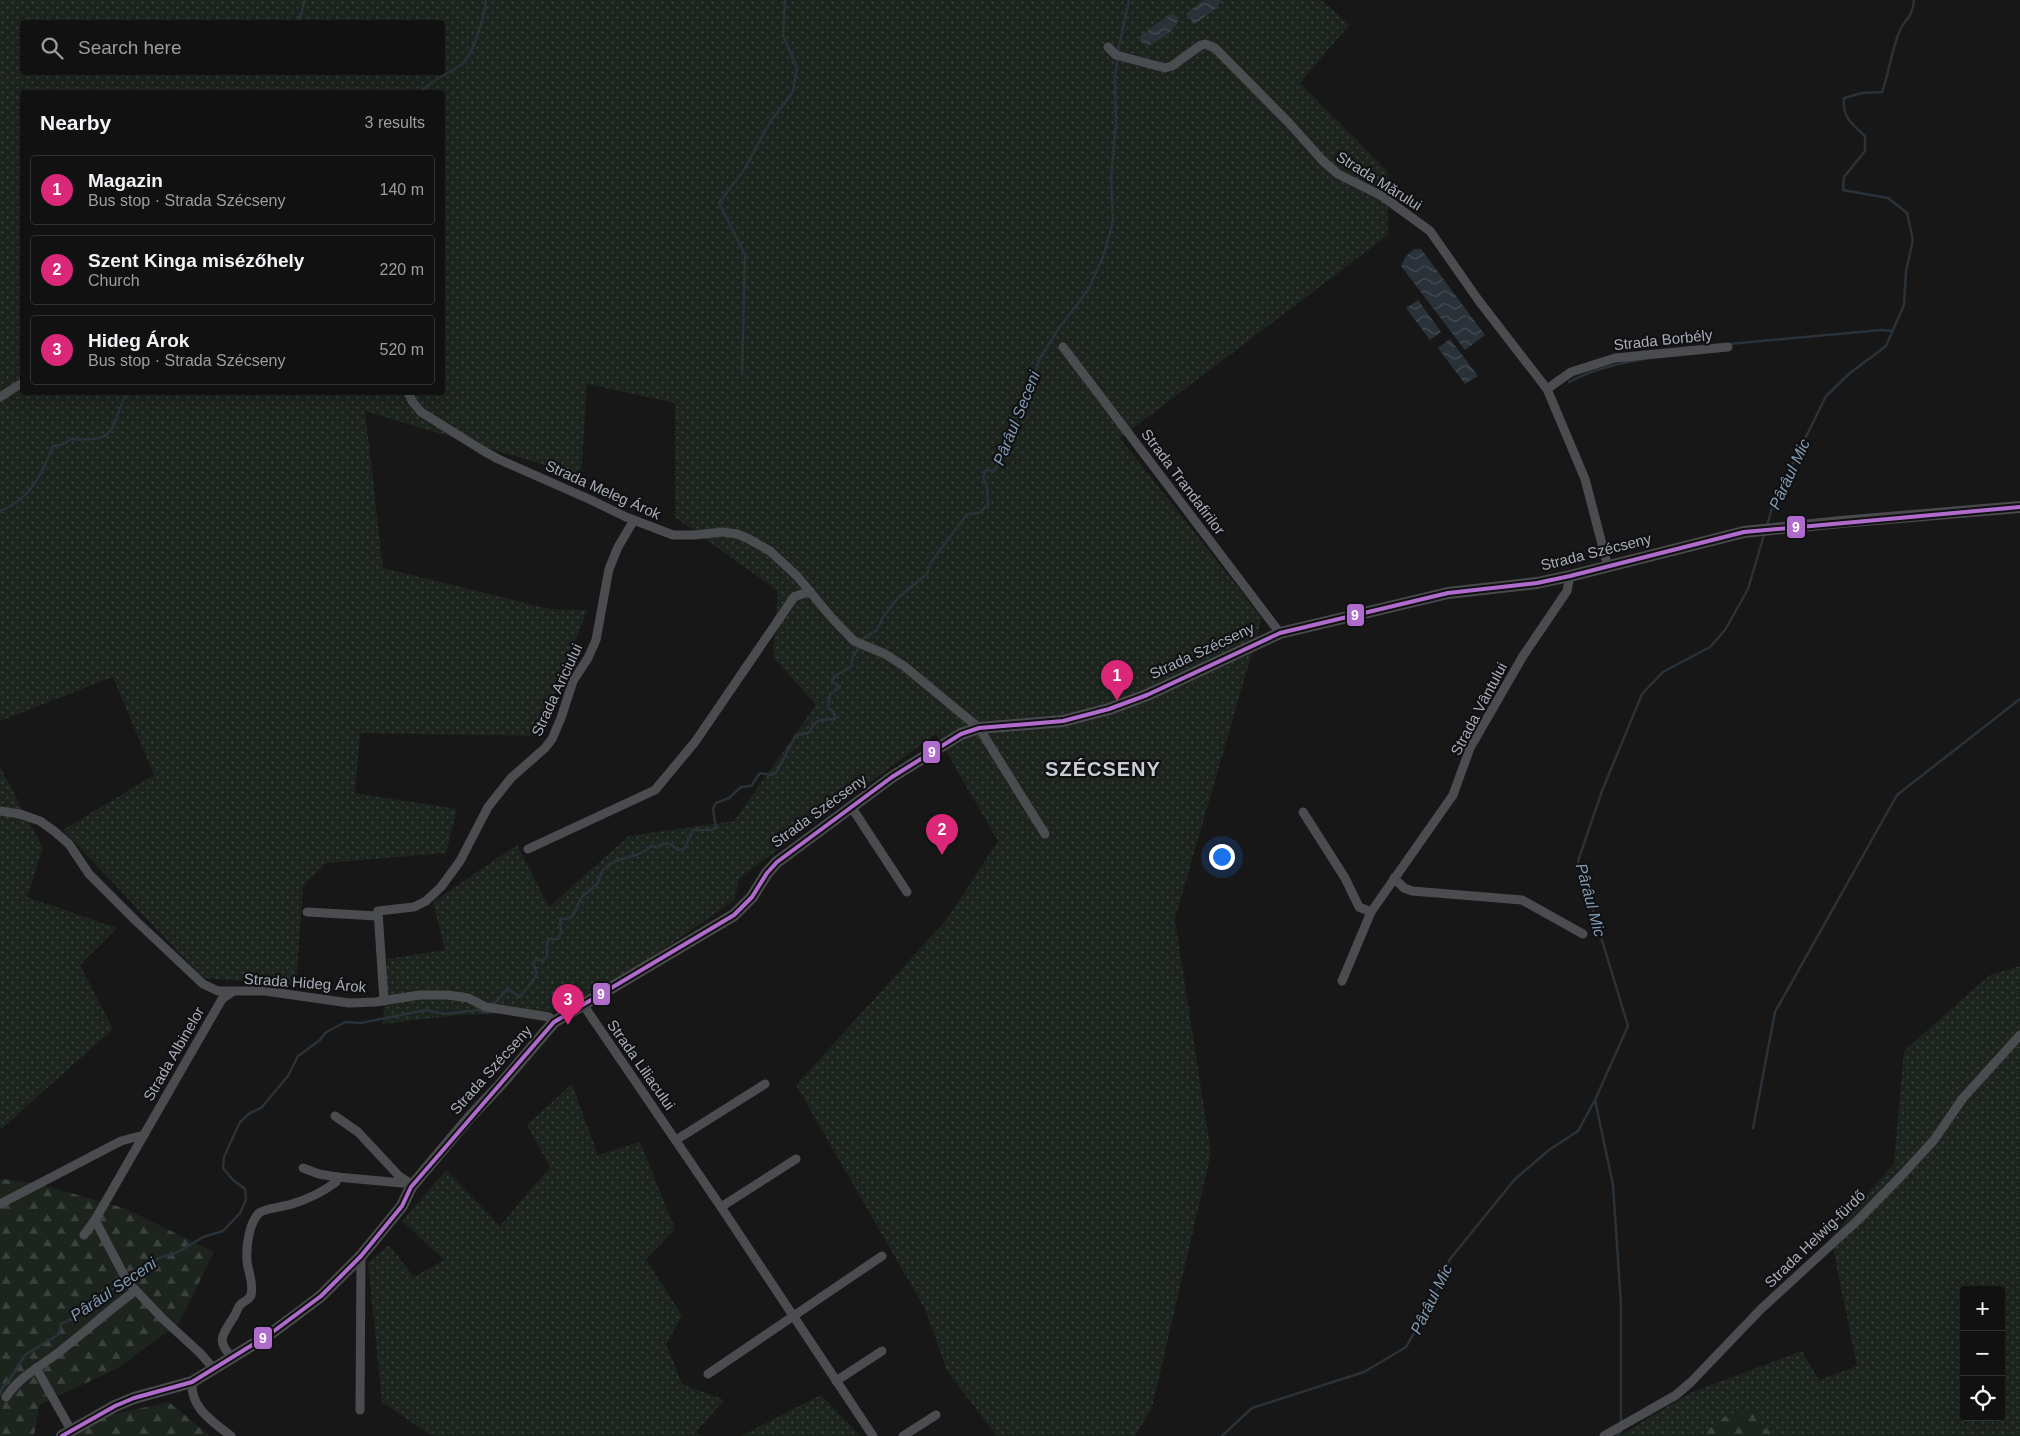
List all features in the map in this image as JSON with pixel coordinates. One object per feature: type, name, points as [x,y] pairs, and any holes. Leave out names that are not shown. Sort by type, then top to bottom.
[{"type":"street","name":"Strada Mărului","points":[[1108,47],[1118,56],[1165,68],[1172,66],[1201,45],[1215,48],[1290,124],[1323,161],[1338,174],[1382,196],[1430,231],[1479,301],[1547,389],[1585,479],[1608,567]]},
{"type":"street","name":"Strada Trandafirilor","points":[[1064,346],[1280,633]]},
{"type":"street","name":"Strada Borbély","points":[[1547,389],[1571,372],[1615,358],[1728,347]]},
{"type":"street","points":[[0,397],[20,384]]},
{"type":"street","name":"Strada Meleg Árok","points":[[409,395],[412,401],[429,418],[498,459],[634,520],[674,535],[723,532],[747,538],[770,551],[797,576],[841,629],[861,644],[885,654],[904,666],[979,728],[1045,834]]},
{"type":"street","name":"Strada Szécseny","points":[[67,1433],[122,1403],[192,1382],[270,1334],[321,1296],[361,1256],[402,1206],[410,1185],[469,1118],[502,1084],[554,1022],[584,1006],[734,915],[752,897],[773,866],[892,777],[952,738],[979,728],[1062,722],[1109,709],[1147,695],[1280,633],[1448,593],[1537,583],[1744,532],[2020,507]]},
{"type":"street","name":"Strada Ariciului","points":[[307,912],[377,916],[378,911],[414,907],[426,901],[441,887],[460,861],[488,807],[511,778],[545,748],[552,739],[573,682],[588,658],[596,640],[609,569],[618,547],[634,520]]},
{"type":"street","name":"Strada Vântului","points":[[1342,981],[1371,912],[1453,795],[1470,748],[1523,656],[1567,591],[1570,576]]},
{"type":"street","points":[[528,849],[655,790],[695,742],[794,597],[810,591]]},
{"type":"street","points":[[852,808],[908,892]]},
{"type":"street","name":"Strada Hideg Árok","points":[[0,811],[20,814],[40,821],[54,831],[69,844],[89,874],[183,967],[203,984],[218,991],[265,991],[349,1002],[384,1001],[420,995],[448,995],[468,998],[491,1008],[549,1017],[554,1022]]},
{"type":"street","points":[[1303,812],[1345,878],[1359,907],[1371,912]]},
{"type":"street","points":[[1394,878],[1404,888],[1412,891],[1522,900],[1583,934]]},
{"type":"street","points":[[377,916],[384,1001]]},
{"type":"street","name":"Strada Albinelor","points":[[84,1234],[95,1220],[222,999],[232,992]]},
{"type":"street","name":"Strada Liliacului","points":[[584,1006],[722,1207],[873,1436]]},
{"type":"street","name":"Strada Helwig-fürdő","points":[[1604,1436],[1676,1394],[1691,1382],[1761,1309],[1858,1220],[1902,1176],[1934,1140],[1963,1098],[2020,1035]]},
{"type":"street","points":[[676,1140],[765,1084]]},
{"type":"street","points":[[335,1116],[358,1132],[399,1176],[410,1185]]},
{"type":"street","points":[[0,1204],[121,1141],[144,1135]]},
{"type":"street","points":[[722,1207],[796,1159]]},
{"type":"street","points":[[303,1168],[337,1178],[410,1185]]},
{"type":"street","points":[[232,1358],[223,1348],[221,1340],[241,1304],[249,1299],[252,1279],[248,1260],[250,1235],[254,1218],[264,1210],[293,1204],[314,1195],[336,1182],[337,1178]]},
{"type":"street","points":[[95,1220],[127,1280],[135,1291],[163,1319],[187,1339],[214,1369]]},
{"type":"street","points":[[360,1410],[361,1256]]},
{"type":"street","points":[[708,1374],[882,1256]]},
{"type":"street","points":[[6,1397],[23,1376],[59,1352],[135,1291]]},
{"type":"street","points":[[836,1381],[882,1351]]},
{"type":"street","points":[[36,1368],[67,1433]]},
{"type":"street","points":[[192,1382],[191,1391],[199,1409],[231,1436]]},
{"type":"street","points":[[903,1436],[936,1415]]},
{"type":"green space","points":[[0,0],[1322,0],[1349,25],[1300,83],[1387,171],[1388,235],[1120,438],[1262,618],[1175,919],[1211,1153],[1152,1408],[1135,1436],[997,1436],[947,1371],[925,1309],[796,1085],[947,919],[998,841],[936,734],[739,878],[735,900],[652,957],[563,1011],[459,1015],[383,1024],[387,959],[445,950],[433,902],[517,845],[549,907],[629,836],[734,821],[816,705],[773,657],[778,591],[675,517],[675,403],[587,384],[581,476],[365,411],[383,568],[550,609],[587,610],[539,736],[360,733],[355,793],[457,809],[446,853],[326,863],[303,886],[296,985],[203,978],[63,830],[154,775],[113,677],[0,721]]},
{"type":"green space","points":[[0,767],[43,848],[27,897],[117,928],[80,965],[113,1029],[0,1130]]},
{"type":"green space","points":[[2020,966],[2020,1436],[1619,1436],[1690,1393],[1802,1351],[1819,1380],[1857,1366],[1831,1238],[1894,1163],[1904,1051],[1990,975]]},
{"type":"green space","points":[[572,1084],[598,1155],[640,1142],[675,1229],[646,1259],[682,1316],[666,1344],[682,1384],[724,1400],[696,1432],[701,1436],[432,1436],[382,1402],[368,1263],[389,1245],[414,1277],[444,1260],[402,1221],[446,1170],[500,1226],[550,1167],[527,1125]]},
{"type":"green space","points":[[0,1179],[35,1183],[124,1208],[214,1252],[179,1323],[118,1368],[39,1405],[34,1436],[0,1436]]},
{"type":"green space","points":[[821,1395],[860,1436],[741,1436]]},
{"type":"green space","points":[[169,1402],[210,1436],[69,1436],[100,1417]]},
{"type":"green space","points":[[1755,1408],[1761,1426],[1779,1436],[1700,1436],[1727,1415]]},
{"type":"water","points":[[1203,0],[1222,0],[1215,9],[1195,24],[1186,14]]},
{"type":"water","points":[[1170,14],[1175,15],[1178,22],[1169,33],[1147,46],[1139,40],[1141,35]]},
{"type":"water","points":[[1414,249],[1421,249],[1485,335],[1465,350],[1401,266],[1406,256]]},
{"type":"water","points":[[1418,300],[1441,332],[1430,340],[1406,308]]},
{"type":"water","points":[[1450,339],[1478,376],[1465,384],[1438,348]]},
{"type":"waterway","points":[[299,20],[305,0]]},
{"type":"waterway","points":[[445,75],[462,64],[470,52],[478,34],[486,0]]},
{"type":"waterway","points":[[742,375],[745,255],[719,203],[744,170],[770,122],[793,92],[797,68],[783,35],[785,0]]},
{"type":"waterway","name":"Pârâul Seceni","points":[[492,1006],[508,989],[520,997],[537,973],[533,963],[536,959],[543,961],[547,957],[547,942],[550,939],[558,939],[561,932],[560,919],[572,916],[580,900],[597,884],[601,873],[606,867],[618,860],[640,854],[651,846],[658,847],[664,843],[670,844],[678,850],[684,849],[693,830],[711,830],[716,828],[713,809],[716,803],[729,798],[741,787],[751,786],[760,773],[772,775],[776,773],[796,735],[809,733],[816,722],[835,719],[834,712],[828,708],[830,694],[840,687],[832,681],[835,676],[852,666],[852,659],[863,639],[877,630],[883,617],[899,597],[927,574],[930,564],[967,514],[979,513],[988,505],[987,486],[983,478],[986,470],[994,471],[997,467],[998,457],[1020,401],[1029,392],[1039,360],[1059,328],[1088,290],[1103,257],[1113,222],[1111,179],[1116,124],[1115,77],[1119,46],[1129,0]]},
{"type":"waterway","name":"Pârâul Mic","points":[[1767,525],[1774,502],[1826,396],[1850,373],[1886,346],[1904,305],[1906,271],[1913,240],[1907,213],[1888,198],[1843,190],[1844,177],[1865,151],[1865,136],[1852,124],[1846,115],[1844,98],[1862,93],[1882,92],[1898,35],[1911,12],[1914,0]]},
{"type":"waterway","points":[[422,90],[444,75]]},
{"type":"waterway","points":[[1729,344],[1881,330],[1892,331]]},
{"type":"waterway","points":[[1569,382],[1606,367],[1644,359]]},
{"type":"waterway","points":[[0,511],[19,500],[34,485],[53,446],[64,444],[71,439],[86,440],[105,436],[114,424],[126,395]]},
{"type":"waterway","name":"Pârâul Mic","points":[[1222,1436],[1252,1408],[1364,1372],[1406,1347],[1431,1303],[1450,1259],[1515,1179],[1549,1150],[1578,1131],[1595,1100],[1628,1026],[1578,861],[1602,791],[1642,694],[1663,672],[1710,647],[1725,630],[1748,589],[1764,535]]},
{"type":"waterway","points":[[1753,1128],[1775,1012],[1897,795],[2020,699]]},
{"type":"waterway","name":"Pârâul Seceni","points":[[0,1394],[2,1388],[25,1355],[59,1334],[61,1324],[86,1311],[119,1284],[159,1258],[178,1252],[203,1237],[223,1231],[240,1213],[246,1200],[245,1189],[233,1180],[223,1168],[224,1157],[240,1122],[250,1113],[261,1108],[288,1076],[298,1056],[320,1040],[325,1033],[345,1022],[361,1023],[426,1010],[445,1014],[478,1010],[488,1013],[490,1011]]},
{"type":"waterway","name":"Pârâul Mic","points":[[1595,1100],[1613,1185],[1621,1305],[1621,1421]]},
{"type":"waterway","name":"Pârâul Mic","points":[[1617,1436],[1621,1431]]},
{"type":"transit line","name":"9","points":[[62,1436],[115,1406],[134,1398],[192,1382],[270,1334],[321,1296],[361,1256],[402,1206],[411,1187],[554,1022],[734,915],[752,897],[767,873],[777,862],[892,777],[961,734],[979,728],[1063,721],[1109,709],[1147,695],[1280,633],[1448,593],[1537,583],[1744,532],[2020,507]]},
{"type":"place","name":"Magazin","points":[[1117,701]]},
{"type":"place","name":"Szent Kinga misézőhely","points":[[942,855]]},
{"type":"place","name":"Hideg Árok","points":[[568,1025]]},
{"type":"district","name":"SZÉCSENY","points":[[1103,769]]}]
